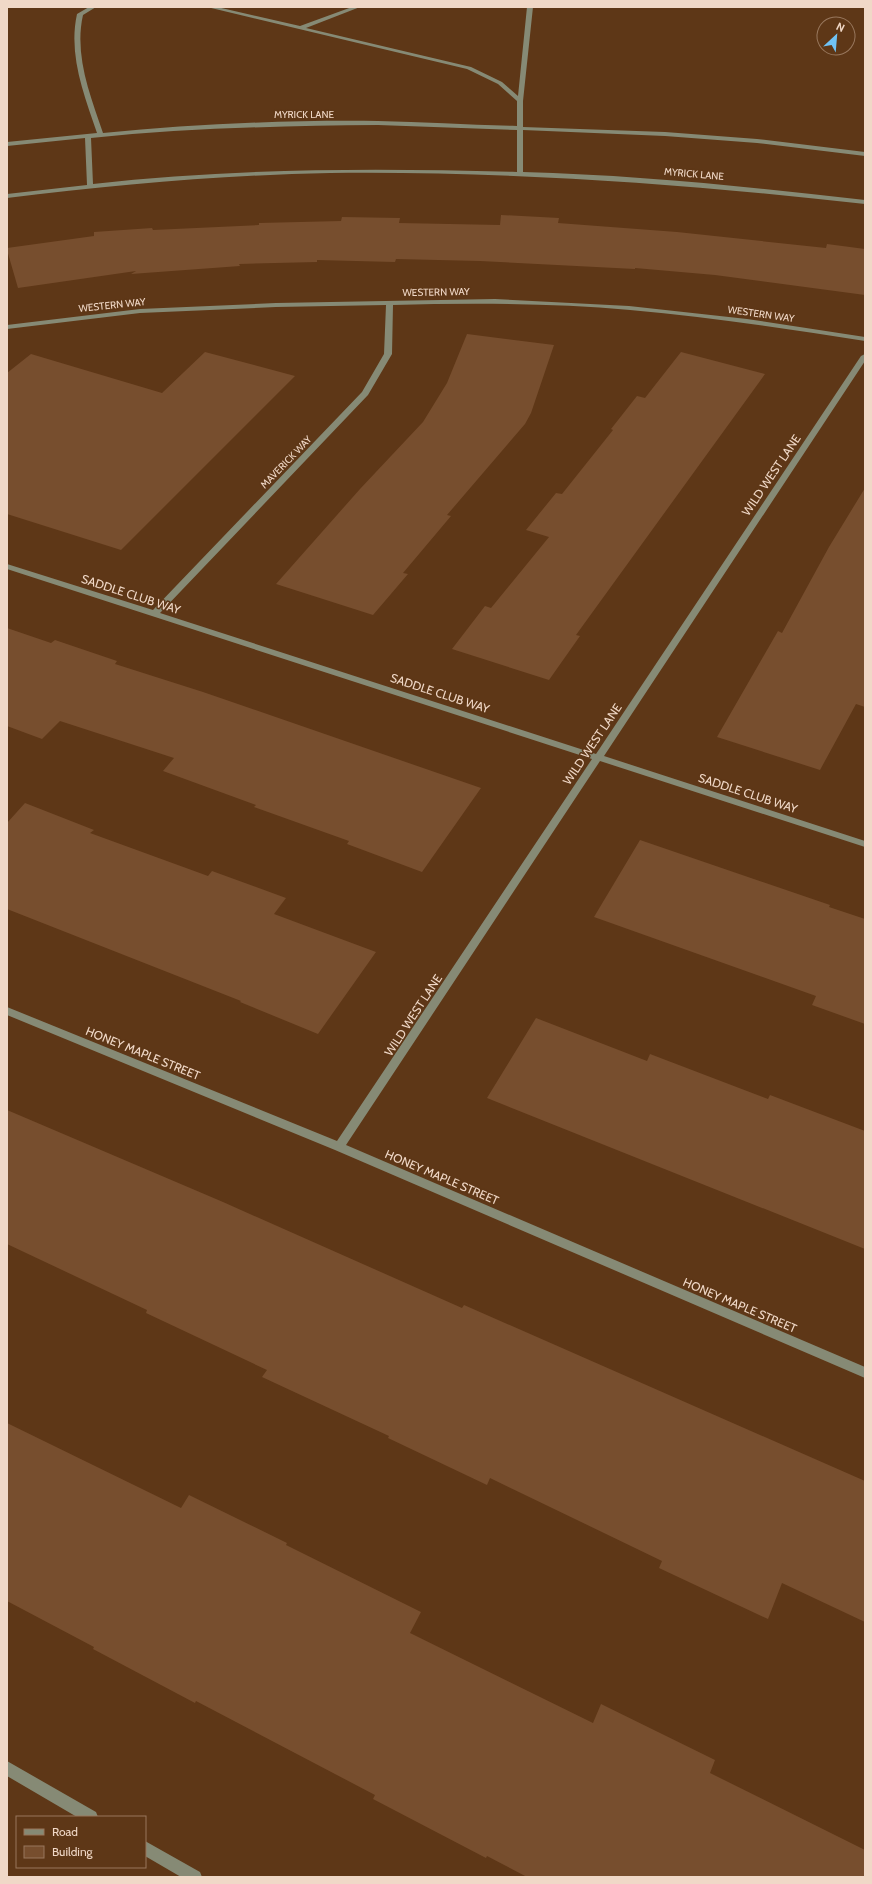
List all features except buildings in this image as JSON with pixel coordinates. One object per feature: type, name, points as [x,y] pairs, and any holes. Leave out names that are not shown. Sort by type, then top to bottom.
[{"type":"street","points":[[93,7],[80,14],[76,24],[76,42],[86,91],[100,134]]},
{"type":"street","points":[[210,7],[468,68],[500,83],[520,101]]},
{"type":"street","points":[[301,28],[357,7]]},
{"type":"street","points":[[520,173],[520,101],[530,7]]},
{"type":"street","name":"MYRICK LANE","points":[[7,144],[162,129],[262,124],[378,123],[520,127],[664,134],[757,141],[865,154]]},
{"type":"street","points":[[88,135],[90,184]]},
{"type":"street","name":"MYRICK LANE","points":[[7,196],[90,184],[294,173],[401,170],[520,173],[651,180],[774,191],[865,202]]},
{"type":"street","name":"WESTERN WAY","points":[[7,327],[140,311],[276,305],[496,301],[629,308],[747,321],[865,339]]},
{"type":"street","name":"MAVERICK WAY","points":[[154,614],[365,393],[388,354],[390,303]]},
{"type":"street","name":"WILD WEST LANE","points":[[339,1147],[865,356]]},
{"type":"street","name":"SADDLE CLUB WAY","points":[[7,566],[598,756],[865,844]]},
{"type":"street","name":"HONEY MAPLE STREET","points":[[7,1011],[339,1147],[865,1373]]},
{"type":"street","points":[[7,1768],[89,1816]]},
{"type":"street","points":[[146,1849],[196,1877]]}]
